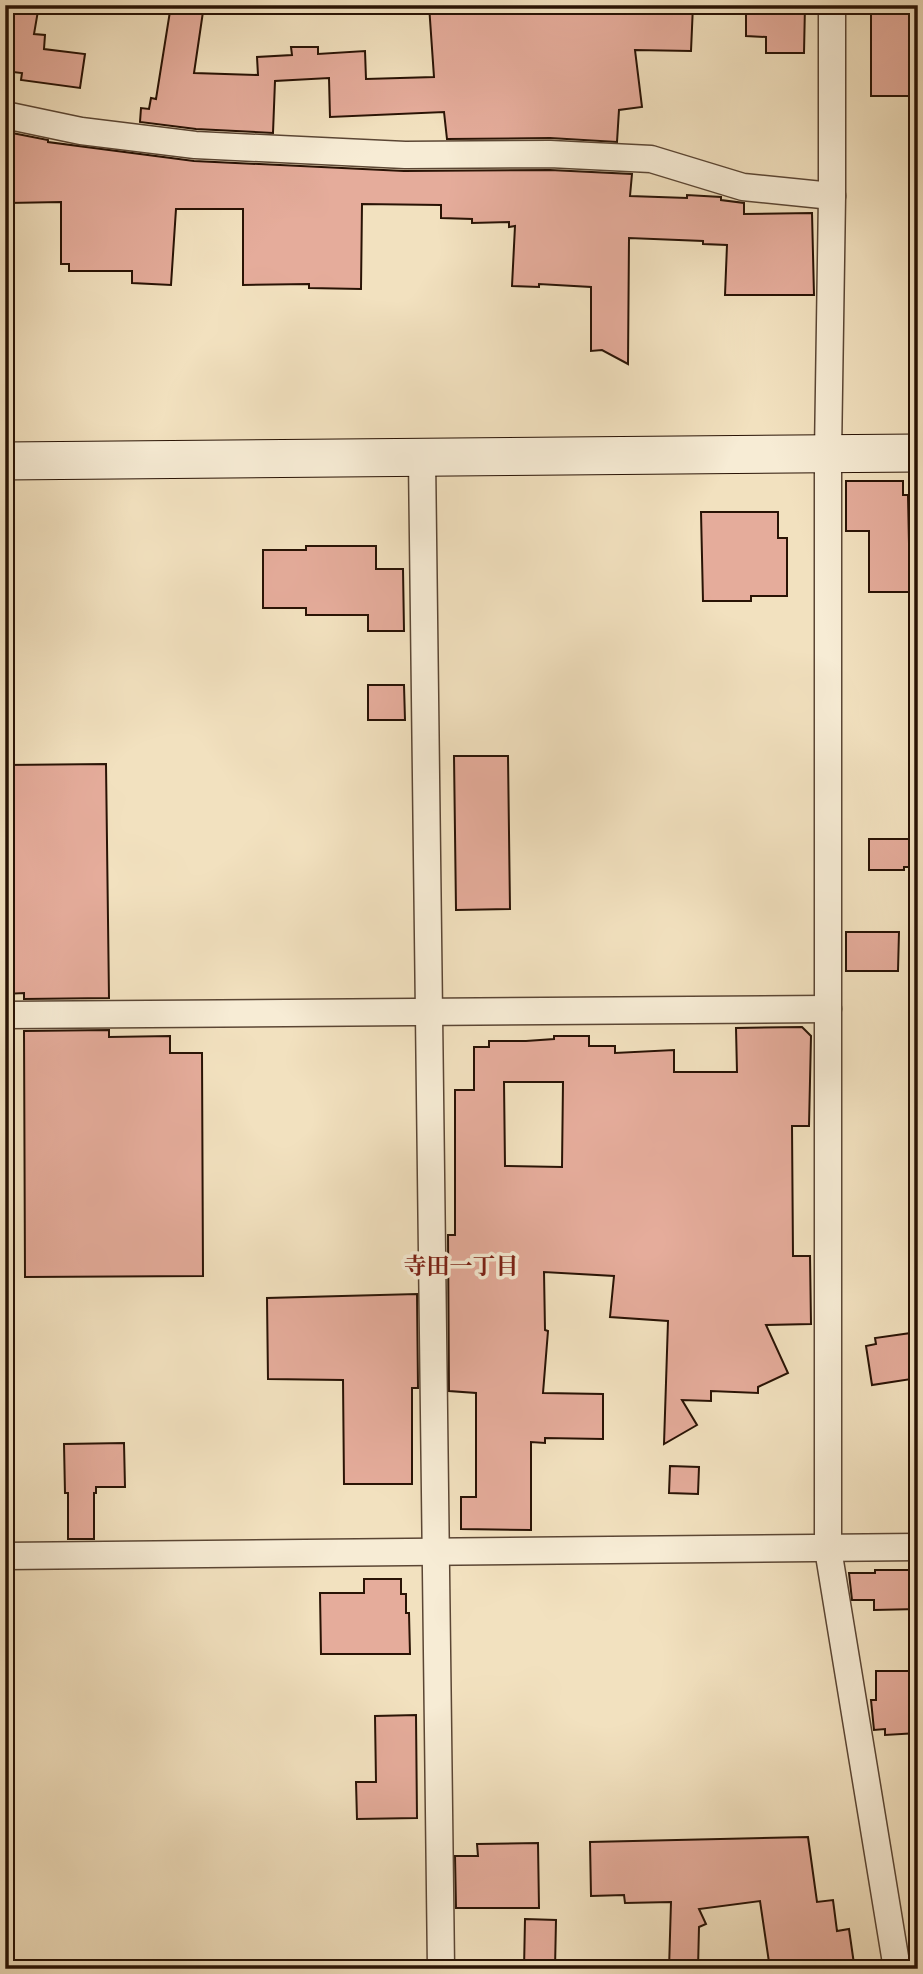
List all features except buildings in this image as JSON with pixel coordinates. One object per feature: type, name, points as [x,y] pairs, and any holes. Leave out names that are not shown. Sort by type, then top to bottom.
[{"type":"street","points":[[832,5],[828,453],[828,1549],[897,1969]]},
{"type":"street","points":[[5,115],[81,131],[195,145],[405,155],[550,154],[651,159],[743,187],[832,196]]},
{"type":"street","points":[[5,461],[918,453]]},
{"type":"street","points":[[422,458],[441,1969]]},
{"type":"street","points":[[5,1014],[828,1009]]},
{"type":"street","points":[[5,1556],[918,1547]]},
{"type":"district","name":"寺田一丁目","points":[[461,1266]]}]
